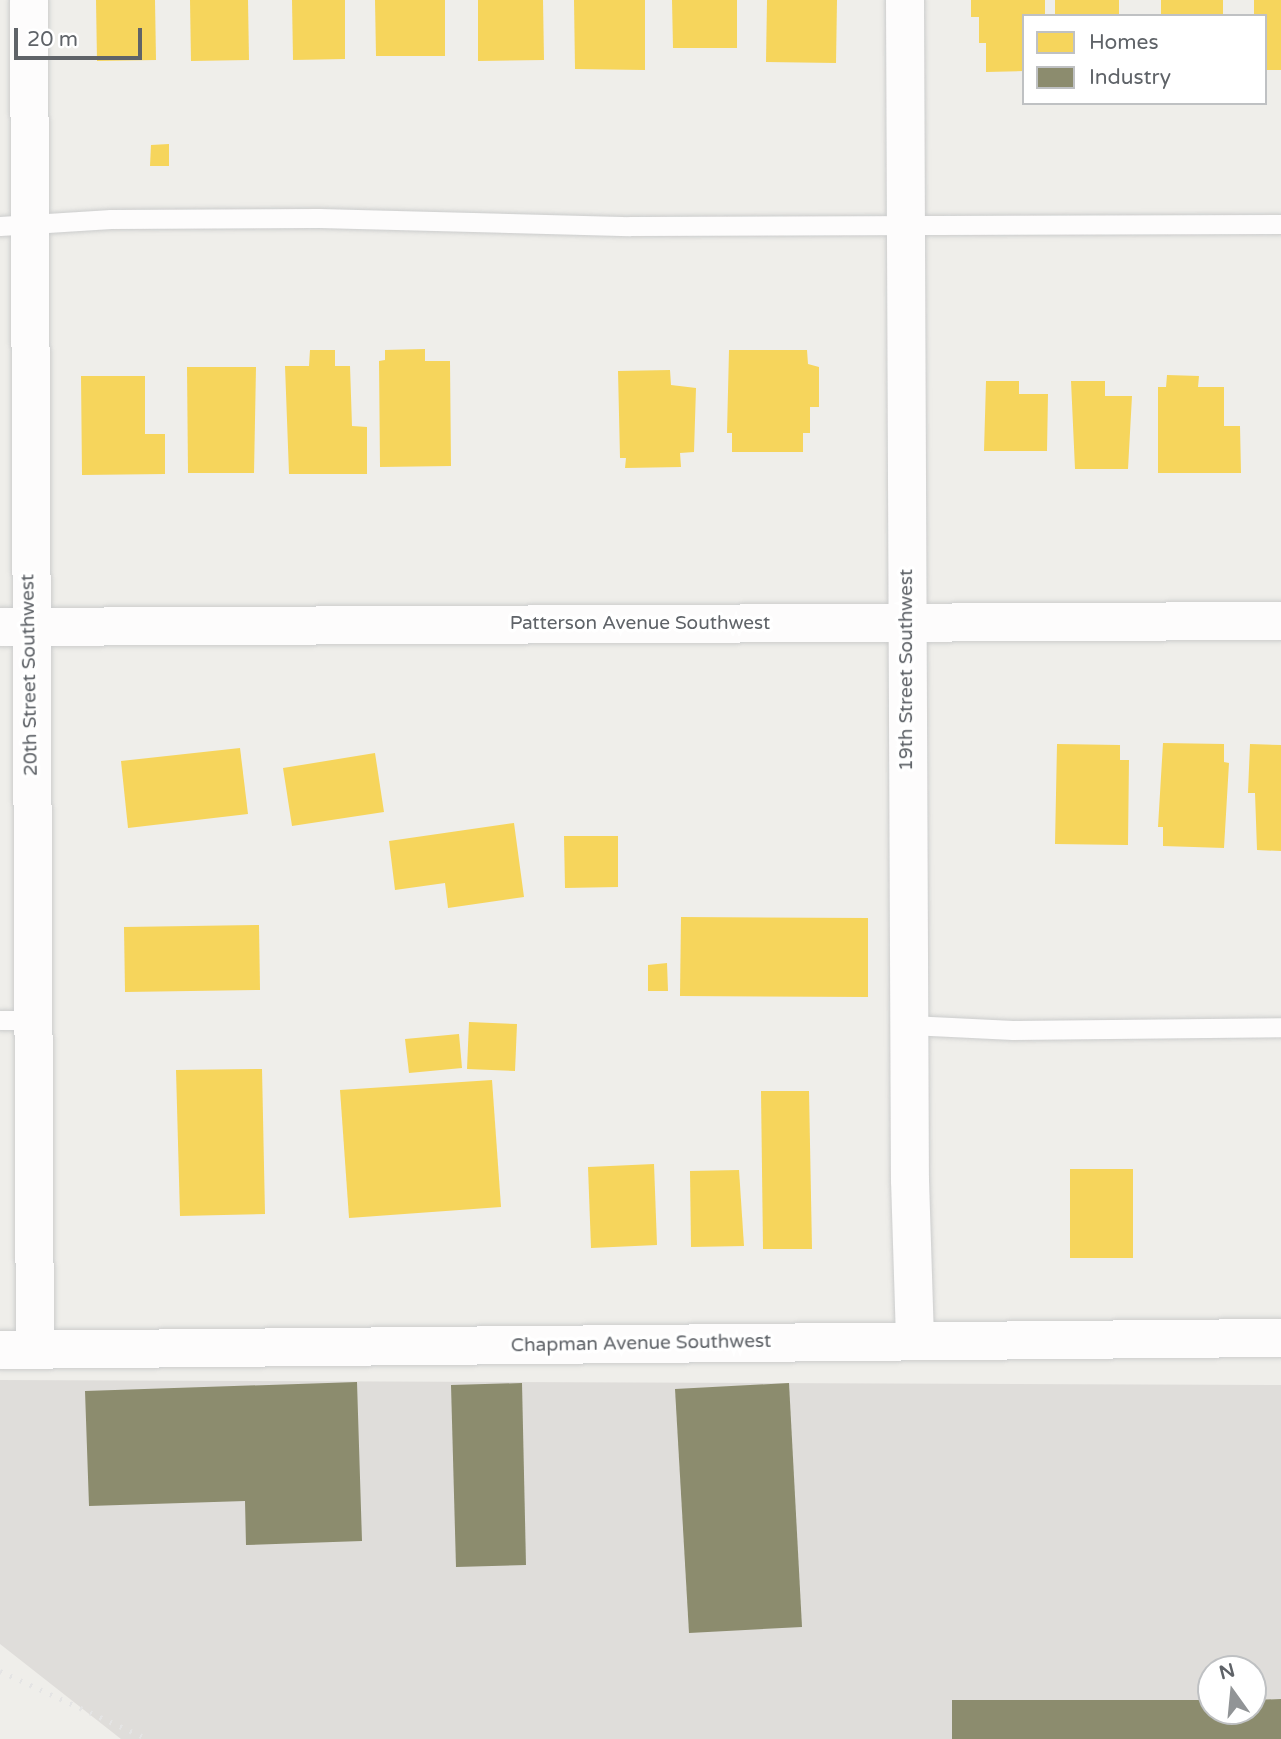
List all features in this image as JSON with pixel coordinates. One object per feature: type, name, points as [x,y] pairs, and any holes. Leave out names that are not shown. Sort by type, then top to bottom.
[{"type":"street","name":"20th Street Southwest","points":[[17,1350],[14,226],[29,0]]},
{"type":"street","name":"19th Street Southwest","points":[[905,0],[906,622],[915,1341]]},
{"type":"street","name":"Patterson Avenue Southwest","points":[[14,627],[1281,621]]},
{"type":"street","name":"Chapman Avenue Southwest","points":[[17,1350],[1281,1338]]},
{"type":"lane","points":[[14,226],[111,219],[319,218],[630,226],[1281,224]]},
{"type":"lane","points":[[910,1025],[1013,1030],[1281,1027]]},
{"type":"shaded area","points":[[0,1380],[1281,1385],[1281,1739],[121,1739],[0,1644]]},
{"type":"building: Homes","points":[[96,0],[155,0],[156,60],[97,61]]},
{"type":"building: Homes","points":[[190,0],[248,0],[249,60],[191,61]]},
{"type":"building: Homes","points":[[292,0],[345,0],[345,59],[293,60]]},
{"type":"building: Homes","points":[[375,0],[445,0],[445,56],[376,56]]},
{"type":"building: Homes","points":[[478,0],[543,0],[544,60],[478,61]]},
{"type":"building: Homes","points":[[574,0],[645,0],[645,70],[575,69]]},
{"type":"building: Homes","points":[[672,0],[737,0],[737,48],[673,48]]},
{"type":"building: Homes","points":[[767,0],[837,0],[836,63],[766,62]]},
{"type":"building: Homes","points":[[971,0],[1045,0],[1045,14],[1022,14],[1022,71],[986,72],[986,43],[979,43],[979,17],[971,17]]},
{"type":"building: Homes","points":[[1055,0],[1119,0],[1119,14],[1055,14]]},
{"type":"building: Homes","points":[[1161,0],[1223,0],[1223,14],[1161,14]]},
{"type":"building: Homes","points":[[1254,0],[1281,0],[1281,70],[1267,70],[1267,14],[1254,14]]},
{"type":"building: Homes","points":[[169,144],[169,166],[150,166],[151,145]]},
{"type":"building: Homes","points":[[425,349],[425,361],[450,361],[451,466],[380,467],[379,361],[385,360],[385,350]]},
{"type":"building: Homes","points":[[310,350],[335,350],[335,366],[350,366],[352,426],[367,427],[367,474],[289,474],[285,366],[309,366]]},
{"type":"building: Homes","points":[[729,350],[807,350],[808,364],[819,367],[819,407],[810,407],[810,433],[803,433],[803,452],[732,452],[732,433],[727,433]]},
{"type":"building: Homes","points":[[187,367],[256,367],[254,473],[188,473]]},
{"type":"building: Homes","points":[[670,370],[671,385],[696,388],[694,452],[680,453],[681,467],[625,468],[626,458],[620,458],[618,371]]},
{"type":"building: Homes","points":[[1167,375],[1199,376],[1198,387],[1224,387],[1224,426],[1240,426],[1241,473],[1158,473],[1158,387],[1166,387]]},
{"type":"building: Homes","points":[[81,376],[145,376],[145,434],[165,434],[165,474],[82,475]]},
{"type":"building: Homes","points":[[986,381],[1019,381],[1019,394],[1048,394],[1047,451],[984,451]]},
{"type":"building: Homes","points":[[1071,381],[1105,381],[1105,396],[1132,396],[1128,469],[1075,469]]},
{"type":"building: Homes","points":[[1163,743],[1224,744],[1224,762],[1229,763],[1224,848],[1163,846],[1163,827],[1158,827]]},
{"type":"building: Homes","points":[[1057,744],[1120,745],[1120,760],[1129,760],[1128,845],[1055,844]]},
{"type":"building: Homes","points":[[1250,744],[1281,745],[1281,851],[1257,850],[1255,793],[1248,793]]},
{"type":"building: Homes","points":[[240,748],[248,814],[128,828],[121,761]]},
{"type":"building: Homes","points":[[375,753],[384,812],[292,826],[283,768]]},
{"type":"building: Homes","points":[[514,823],[524,897],[448,908],[445,883],[395,890],[389,841]]},
{"type":"building: Homes","points":[[564,836],[618,836],[618,887],[565,888]]},
{"type":"building: Homes","points":[[681,917],[868,918],[868,997],[680,996]]},
{"type":"building: Homes","points":[[259,925],[260,990],[125,992],[124,927]]},
{"type":"building: Homes","points":[[667,963],[668,991],[648,991],[648,965]]},
{"type":"building: Homes","points":[[469,1022],[517,1024],[515,1071],[467,1069]]},
{"type":"building: Homes","points":[[459,1034],[462,1068],[409,1073],[405,1039]]},
{"type":"building: Homes","points":[[262,1069],[265,1214],[180,1216],[176,1070]]},
{"type":"building: Homes","points":[[492,1080],[501,1207],[349,1218],[340,1090]]},
{"type":"building: Homes","points":[[761,1091],[809,1091],[812,1249],[763,1249]]},
{"type":"building: Homes","points":[[654,1164],[657,1245],[591,1248],[588,1167]]},
{"type":"building: Homes","points":[[1070,1169],[1133,1169],[1133,1258],[1070,1258]]},
{"type":"building: Homes","points":[[739,1170],[744,1246],[691,1247],[690,1171]]},
{"type":"building: Industry","points":[[357,1382],[362,1541],[246,1545],[245,1501],[89,1506],[85,1391]]},
{"type":"building: Industry","points":[[522,1383],[526,1565],[456,1567],[451,1385]]},
{"type":"building: Industry","points":[[789,1383],[802,1627],[689,1633],[675,1389]]},
{"type":"building: Industry","points":[[1281,1699],[1281,1739],[952,1739],[952,1700],[1197,1700],[1197,1725],[1267,1725],[1267,1700]]},
{"type":"railway","points":[[0,1671],[148,1739]]}]
